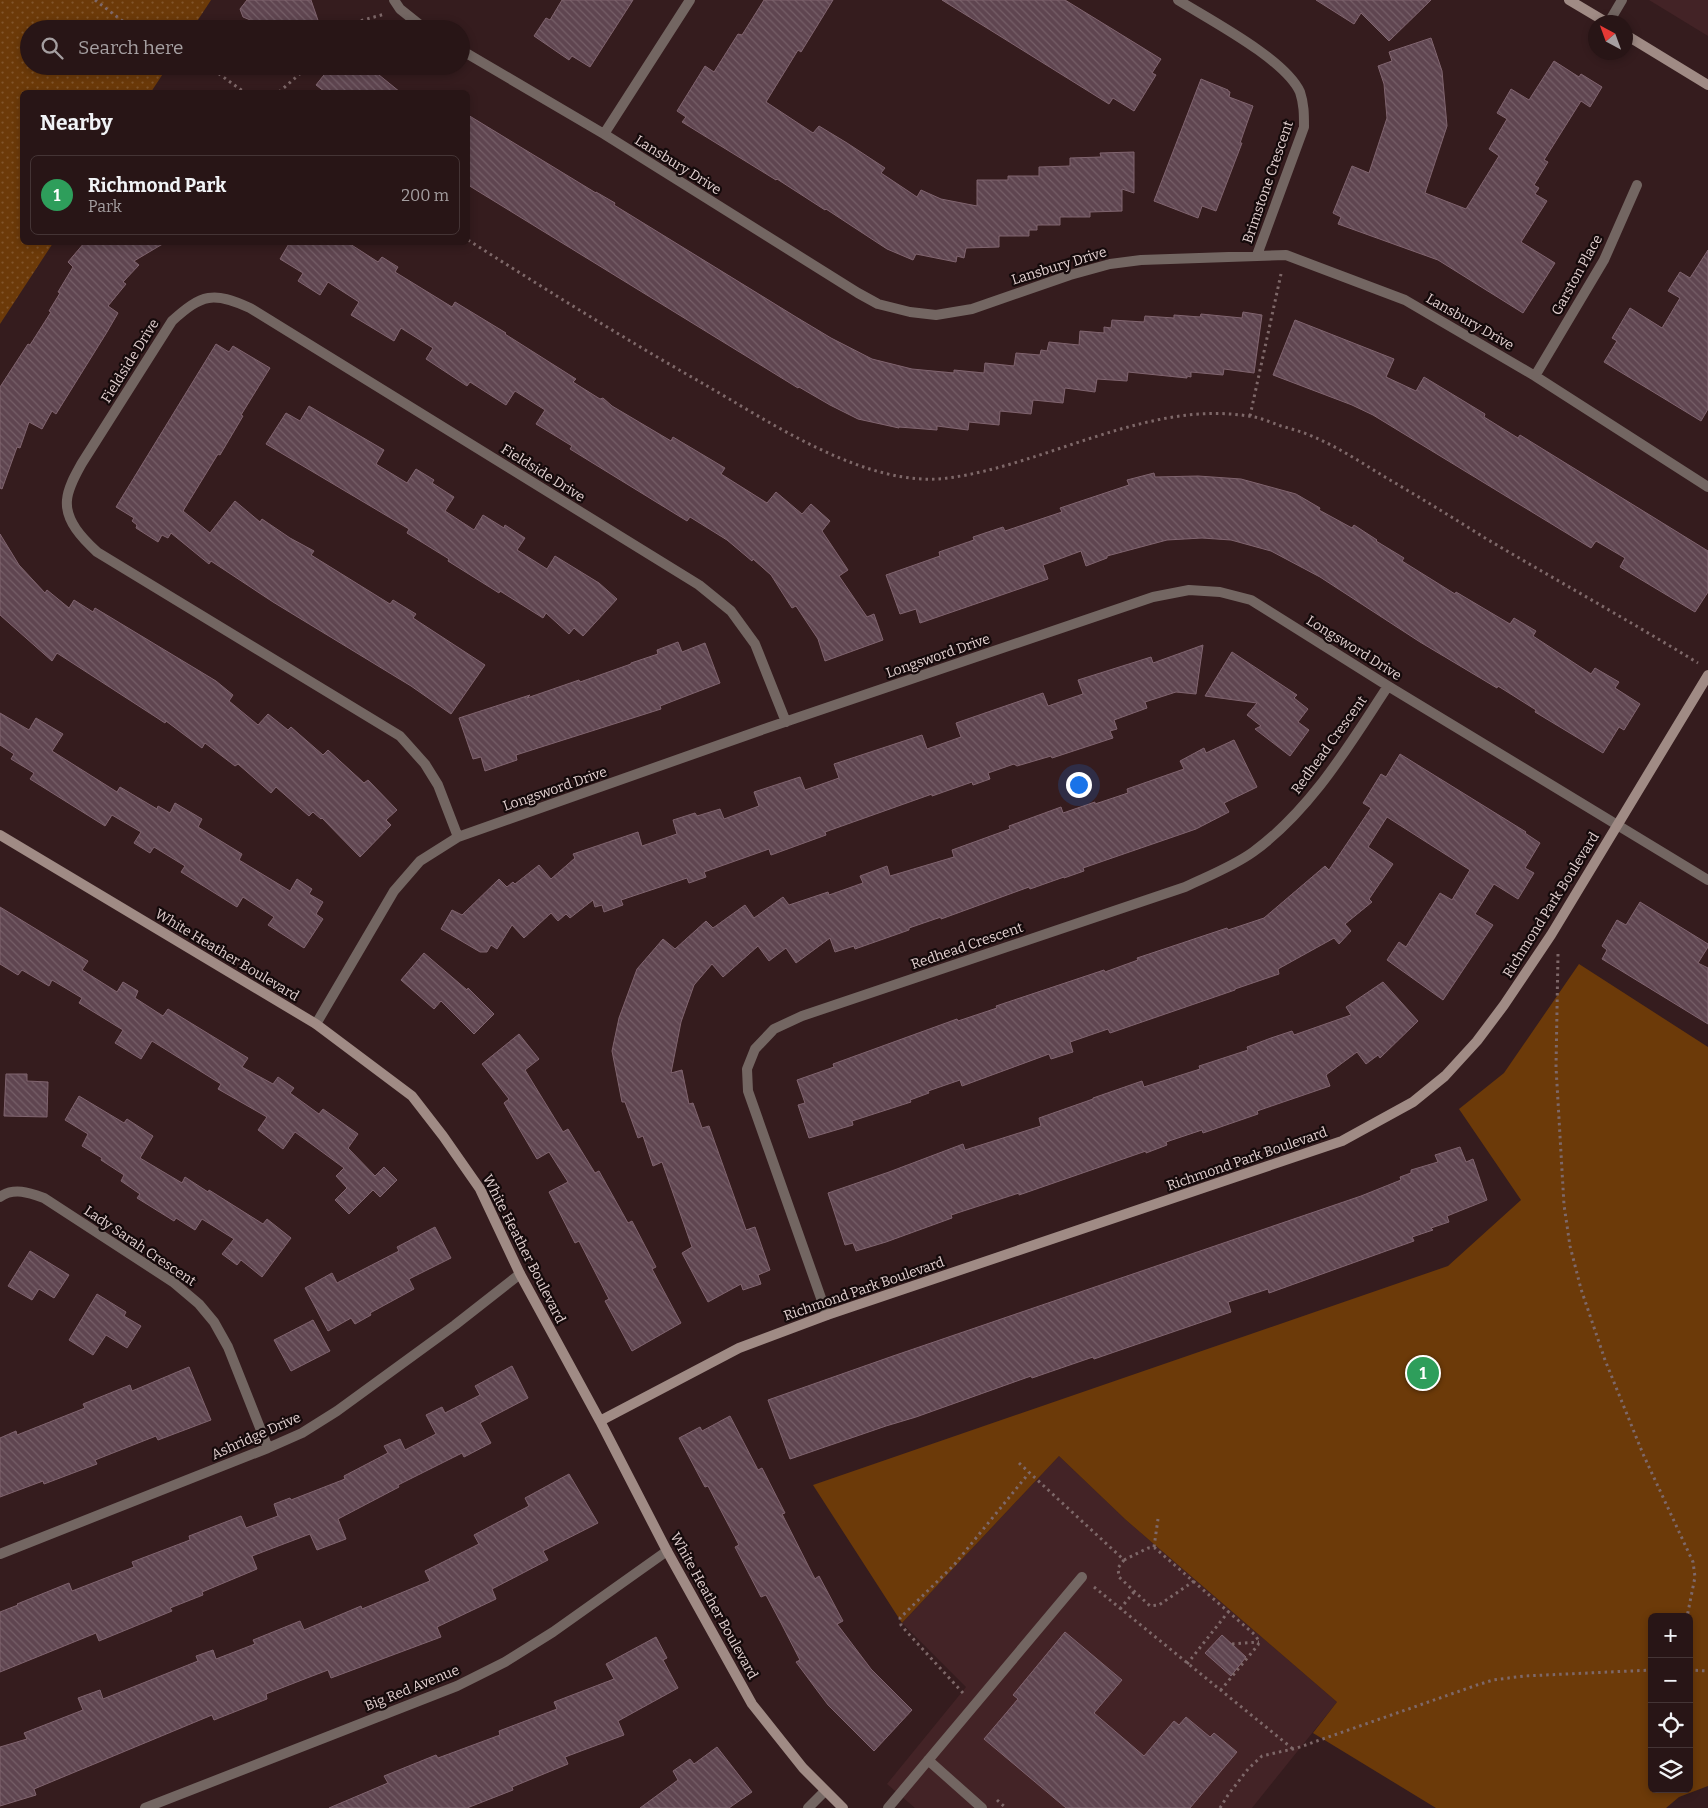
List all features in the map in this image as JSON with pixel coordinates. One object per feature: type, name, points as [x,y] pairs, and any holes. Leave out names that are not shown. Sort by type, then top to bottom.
[{"type":"street","points":[[394,0],[400,9],[414,20]]},
{"type":"street","points":[[604,134],[690,0]]},
{"type":"street","name":"Brimstone Crescent","points":[[1178,0],[1260,51],[1280,66],[1291,78],[1304,104],[1304,127],[1257,255]]},
{"type":"street","points":[[1569,0],[1595,15]]},
{"type":"street","points":[[1612,15],[1622,0]]},
{"type":"street","points":[[1633,39],[1707,83]]},
{"type":"street","name":"Lansbury Drive","points":[[470,55],[604,134],[878,304],[936,316],[972,309],[1070,274],[1110,264],[1141,260],[1286,255],[1399,297],[1535,376],[1708,487]]},
{"type":"street","name":"Garston Place","points":[[1535,376],[1604,260],[1637,185]]},
{"type":"street","name":"Fieldside Drive","points":[[458,838],[438,785],[425,764],[400,736],[97,552],[79,535],[70,517],[66,500],[82,463],[172,321],[192,303],[212,297],[229,299],[250,308],[700,585],[731,611],[755,644],[786,722]]},
{"type":"street","name":"Longsword Drive","points":[[316,1024],[402,881],[420,861],[458,838],[786,722],[1154,597],[1189,590],[1220,592],[1251,600],[1388,686],[1708,880]]},
{"type":"street","name":"Richmond Park Boulevard","points":[[600,1421],[739,1348],[827,1315],[1342,1141],[1413,1102],[1445,1076],[1483,1034],[1551,935],[1708,674]]},
{"type":"street","name":"Redhead Crescent","points":[[827,1315],[748,1091],[747,1069],[755,1049],[774,1029],[802,1016],[1185,887],[1221,871],[1252,852],[1288,823],[1324,780],[1388,686]]},
{"type":"street","name":"White Heather Boulevard","points":[[0,835],[316,1024],[412,1096],[480,1189],[520,1274],[600,1421],[667,1551],[752,1704],[803,1768],[842,1808]]},
{"type":"street","name":"Lady Sarah Crescent","points":[[0,1197],[5,1193],[27,1192],[44,1198],[173,1282],[199,1304],[214,1322],[228,1346],[268,1448]]},
{"type":"street","name":"Ashridge Drive","points":[[0,1554],[302,1433],[455,1325],[520,1274]]},
{"type":"street","name":"Big Red Avenue","points":[[145,1808],[170,1804],[457,1686],[505,1662],[553,1632],[667,1551]]},
{"type":"street","points":[[888,1808],[1082,1577]]},
{"type":"street","points":[[928,1760],[982,1808]]},
{"type":"street","points":[[808,1808],[825,1792]]},
{"type":"path","points":[[95,0],[121,20]]},
{"type":"path","points":[[363,20],[400,9]]},
{"type":"path","points":[[220,75],[241,90]]},
{"type":"path","points":[[281,90],[299,75]]},
{"type":"path","points":[[470,241],[655,357],[800,440],[866,468],[900,477],[943,479],[973,474],[1152,421],[1186,415],[1250,416],[1315,437],[1702,665]]},
{"type":"path","points":[[1250,416],[1281,274]]},
{"type":"path","points":[[1551,935],[1559,957],[1556,1067],[1564,1205],[1570,1246],[1581,1289],[1605,1360],[1643,1454],[1692,1562],[1694,1577],[1687,1613]]},
{"type":"path","points":[[1019,1463],[1124,1560]]},
{"type":"path","points":[[974,1705],[906,1632],[901,1625],[900,1618],[961,1557],[1029,1472]]},
{"type":"path","points":[[1154,1547],[1158,1519]]},
{"type":"path","points":[[1154,1547],[1124,1560],[1118,1568],[1122,1581],[1149,1606],[1155,1606],[1194,1581]]},
{"type":"path","points":[[1154,1547],[1256,1635],[1259,1642]]},
{"type":"path","points":[[1082,1577],[1293,1749]]},
{"type":"path","points":[[1120,1609],[1134,1592]]},
{"type":"path","points":[[1187,1664],[1229,1611]]},
{"type":"path","points":[[1232,1644],[1259,1642]]},
{"type":"path","points":[[1220,1691],[1259,1642]]},
{"type":"path","points":[[1220,1808],[1248,1769],[1260,1757],[1293,1749],[1490,1681],[1524,1676],[1648,1670]]},
{"type":"path","points":[[1693,1670],[1708,1671]]},
{"type":"path","points":[[992,1796],[1006,1808]]},
{"type":"shaded area","points":[[0,0],[211,0],[198,20],[20,20],[20,75],[162,75],[152,90],[20,90],[20,245],[52,245],[0,324]]},
{"type":"shaded area","points":[[1649,0],[1708,0],[1708,36]]},
{"type":"shaded area","points":[[1579,964],[1708,1047],[1708,1786],[1693,1792],[1693,1613],[1648,1613],[1648,1793],[1690,1793],[1679,1797],[1666,1808],[1436,1808],[1313,1733],[1337,1702],[1126,1520],[1059,1456],[902,1623],[813,1485],[1448,1266],[1521,1200],[1459,1109],[1504,1073]]},
{"type":"shaded area","points":[[1059,1456],[1126,1520],[1337,1702],[1252,1808],[915,1808],[887,1784],[966,1687],[902,1623]]},
{"type":"building","points":[[247,0],[311,0],[318,20],[250,20],[243,17],[240,9]]},
{"type":"building","points":[[562,0],[633,0],[590,67],[572,56],[569,60],[534,36],[546,18],[550,20]]},
{"type":"building","points":[[764,0],[833,0],[801,52],[798,50],[766,102],[813,133],[819,126],[847,143],[885,168],[881,173],[917,197],[921,190],[941,199],[977,206],[977,180],[1008,180],[1008,176],[1039,176],[1039,167],[1070,166],[1070,158],[1101,157],[1100,153],[1134,152],[1134,193],[1122,189],[1122,211],[1090,212],[1090,217],[1060,217],[1060,225],[1037,225],[1037,230],[1029,230],[1029,236],[999,236],[999,247],[966,248],[964,258],[957,256],[956,262],[916,254],[913,260],[887,249],[826,209],[682,122],[686,117],[677,111],[705,66],[714,72],[738,34],[742,35]]},
{"type":"building","points":[[942,0],[1065,0],[1161,59],[1152,73],[1156,75],[1134,111],[1113,98],[1109,104]]},
{"type":"building","points":[[1316,0],[1431,0],[1389,41],[1361,13],[1354,24]]},
{"type":"building","points":[[1431,38],[1442,71],[1447,126],[1425,193],[1466,209],[1499,156],[1489,149],[1507,119],[1497,113],[1511,89],[1529,100],[1554,61],[1579,77],[1581,74],[1602,87],[1590,107],[1581,101],[1544,160],[1548,162],[1534,185],[1539,188],[1535,194],[1547,201],[1521,242],[1555,263],[1523,313],[1438,260],[1338,224],[1341,217],[1333,213],[1352,166],[1369,173],[1387,118],[1384,84],[1378,66],[1392,61],[1389,52]]},
{"type":"building","points":[[324,75],[379,75],[398,90],[322,90],[316,85]]},
{"type":"building","points":[[1201,79],[1228,90],[1230,92],[1229,97],[1253,106],[1240,143],[1242,143],[1216,211],[1202,206],[1198,218],[1154,201]]},
{"type":"building","points":[[470,116],[615,203],[614,205],[796,317],[872,359],[912,369],[954,373],[954,370],[984,373],[985,363],[1014,366],[1016,353],[1040,355],[1041,350],[1047,351],[1049,342],[1079,345],[1080,331],[1104,333],[1104,327],[1111,328],[1112,320],[1144,322],[1145,316],[1174,318],[1174,315],[1200,317],[1201,314],[1242,318],[1243,312],[1262,315],[1254,373],[1224,369],[1223,375],[1191,372],[1191,377],[1187,376],[1187,378],[1128,372],[1127,381],[1097,379],[1095,392],[1065,388],[1063,403],[1033,400],[1031,414],[1000,411],[999,425],[969,422],[968,430],[937,426],[937,430],[899,428],[858,419],[798,388],[470,186]]},
{"type":"building","points":[[82,245],[161,245],[134,261],[139,265],[123,282],[126,284],[108,306],[118,313],[56,414],[52,411],[42,429],[29,422],[20,448],[17,447],[2,489],[0,488],[0,387],[51,312],[49,311],[60,293],[58,292],[73,267],[68,262]]},
{"type":"building","points":[[288,245],[352,245],[378,262],[382,257],[398,267],[395,272],[452,307],[455,302],[506,333],[576,379],[573,382],[600,399],[603,398],[612,406],[671,441],[673,437],[725,468],[721,474],[767,503],[776,492],[802,514],[811,504],[830,521],[822,531],[848,570],[839,576],[867,617],[874,614],[883,640],[825,661],[818,639],[796,606],[792,608],[771,575],[753,559],[752,561],[727,540],[690,517],[687,521],[570,449],[572,446],[536,424],[545,410],[515,391],[506,405],[470,382],[467,386],[426,359],[433,348],[401,328],[394,341],[351,315],[359,302],[328,282],[320,295],[298,281],[303,273],[280,259]]},
{"type":"building","points":[[1708,250],[1708,409],[1701,421],[1604,362],[1617,341],[1612,338],[1630,308],[1662,328],[1680,298],[1668,291],[1680,272],[1690,278]]},
{"type":"building","points":[[1295,320],[1394,359],[1386,377],[1416,391],[1424,377],[1485,414],[1484,417],[1518,438],[1520,435],[1708,551],[1708,592],[1695,612],[1620,567],[1625,558],[1596,541],[1591,548],[1373,415],[1273,375]]},
{"type":"building","points":[[216,344],[229,352],[233,346],[270,368],[241,415],[243,416],[220,455],[218,454],[183,511],[210,533],[235,501],[260,522],[262,519],[290,538],[314,551],[311,555],[390,604],[393,600],[416,614],[413,618],[485,665],[451,714],[411,686],[273,602],[211,561],[209,564],[171,533],[168,538],[162,535],[158,542],[136,528],[137,525],[132,521],[134,518],[116,507]]},
{"type":"building","points":[[309,406],[384,450],[376,464],[407,483],[416,469],[434,480],[432,483],[454,497],[445,511],[474,530],[483,515],[504,528],[505,525],[525,538],[517,550],[547,569],[555,556],[599,583],[617,599],[583,636],[574,628],[569,634],[546,613],[543,618],[500,591],[499,593],[407,533],[409,529],[266,444],[286,413],[300,421]]},
{"type":"building","points":[[1154,473],[1155,477],[1198,476],[1241,479],[1296,494],[1320,508],[1319,510],[1352,528],[1354,525],[1404,558],[1402,561],[1455,594],[1456,592],[1510,624],[1514,618],[1536,631],[1533,636],[1591,674],[1595,668],[1619,682],[1615,688],[1640,704],[1624,730],[1619,727],[1603,753],[1535,712],[1536,710],[1498,686],[1497,688],[1420,642],[1320,577],[1271,551],[1231,540],[1202,538],[1167,540],[1107,556],[1107,558],[1086,566],[1081,551],[1043,565],[1048,579],[920,623],[916,609],[900,614],[886,575],[940,556],[939,552],[974,540],[973,537],[1003,527],[1005,531],[1062,512],[1060,508],[1129,485],[1127,480]]},
{"type":"building","points":[[0,534],[19,565],[45,593],[47,590],[69,608],[74,600],[93,612],[95,608],[216,681],[233,695],[229,701],[258,725],[268,714],[288,730],[291,727],[323,755],[328,750],[364,783],[368,780],[397,810],[386,820],[391,825],[360,857],[322,818],[313,812],[309,816],[276,787],[271,793],[238,764],[235,766],[205,743],[202,748],[166,721],[165,723],[57,653],[52,661],[0,615]]},
{"type":"building","points":[[678,642],[682,652],[705,643],[720,683],[660,706],[661,709],[516,755],[517,760],[485,771],[481,757],[473,759],[459,718],[579,680],[580,682],[658,654],[657,650]]},
{"type":"building","points":[[1203,645],[1196,694],[1176,692],[1145,702],[1147,708],[1114,720],[1117,729],[1110,731],[1113,738],[1052,758],[1051,756],[1017,766],[1014,764],[988,773],[990,779],[973,785],[972,782],[932,796],[932,794],[825,832],[826,835],[771,855],[769,849],[704,872],[706,877],[689,883],[687,878],[621,900],[623,905],[604,912],[602,905],[595,907],[593,900],[570,918],[566,914],[558,921],[551,913],[524,938],[512,925],[497,949],[491,945],[487,952],[480,952],[441,929],[452,910],[462,915],[499,879],[507,887],[513,882],[515,884],[539,865],[551,879],[575,858],[573,854],[638,832],[642,846],[677,834],[673,820],[695,813],[697,816],[720,809],[724,819],[759,806],[754,792],[800,777],[805,790],[839,778],[834,764],[922,735],[927,749],[961,737],[956,723],[1043,693],[1048,706],[1083,694],[1078,680],[1151,657],[1153,663]]},
{"type":"building","points":[[1232,652],[1297,695],[1294,698],[1308,709],[1298,722],[1309,730],[1290,756],[1255,729],[1261,726],[1247,715],[1257,703],[1205,696]]},
{"type":"building","points":[[0,713],[29,730],[36,718],[63,734],[52,751],[117,792],[120,787],[157,809],[158,806],[170,813],[175,803],[202,819],[198,827],[242,854],[239,860],[290,891],[297,879],[312,889],[309,894],[323,902],[316,914],[323,919],[304,948],[268,925],[274,917],[243,897],[237,907],[181,872],[185,866],[154,847],[150,853],[134,843],[141,832],[112,815],[105,826],[30,779],[34,773],[11,759],[14,754],[0,745]]},
{"type":"building","points":[[1234,740],[1257,787],[1224,803],[1229,812],[1196,829],[1083,868],[1084,871],[1030,889],[1029,887],[941,919],[941,917],[909,928],[909,930],[855,949],[854,946],[835,952],[830,938],[796,963],[786,948],[769,961],[758,946],[723,977],[712,964],[694,985],[681,1022],[671,1073],[682,1070],[689,1104],[693,1103],[702,1128],[709,1126],[746,1230],[755,1227],[770,1270],[758,1275],[761,1284],[743,1290],[741,1284],[708,1302],[682,1253],[692,1247],[662,1162],[653,1166],[643,1136],[638,1138],[625,1102],[622,1102],[612,1051],[619,1018],[637,969],[663,939],[675,949],[706,921],[713,928],[745,905],[754,918],[783,897],[789,905],[828,892],[829,895],[863,883],[860,876],[887,866],[890,876],[954,857],[952,850],[1010,829],[1009,826],[1061,807],[1063,813],[1128,793],[1127,789],[1184,769],[1180,761],[1204,748],[1206,753]]},
{"type":"building","points":[[1400,754],[1526,832],[1540,843],[1525,868],[1534,873],[1518,899],[1494,884],[1475,914],[1493,925],[1443,1000],[1387,960],[1399,942],[1406,947],[1440,893],[1452,900],[1470,870],[1387,817],[1368,847],[1393,864],[1369,899],[1372,902],[1345,924],[1351,931],[1339,944],[1334,938],[1278,969],[1279,974],[1110,1033],[1108,1029],[1070,1042],[1073,1052],[1051,1059],[1049,1054],[962,1086],[960,1080],[928,1091],[929,1093],[910,1100],[911,1102],[852,1121],[853,1125],[809,1138],[798,1105],[805,1103],[797,1080],[834,1067],[833,1064],[957,1019],[958,1021],[997,1008],[996,1006],[1104,970],[1105,972],[1138,960],[1137,958],[1227,928],[1228,930],[1264,918],[1325,866],[1329,870],[1371,808],[1363,803],[1381,774],[1386,777]]},
{"type":"building","points":[[1640,902],[1708,944],[1698,963],[1708,968],[1708,1024],[1602,959],[1607,950],[1602,946],[1617,920],[1626,925]]},
{"type":"building","points":[[0,907],[88,961],[82,970],[117,992],[123,982],[138,991],[135,998],[163,1016],[168,1009],[248,1058],[242,1067],[273,1084],[278,1077],[294,1088],[290,1093],[319,1114],[323,1109],[358,1134],[348,1148],[375,1176],[384,1167],[397,1180],[380,1197],[373,1190],[349,1214],[335,1200],[347,1188],[336,1176],[344,1168],[295,1132],[283,1149],[258,1130],[267,1117],[218,1089],[221,1084],[152,1041],[141,1059],[115,1043],[123,1030],[79,1003],[82,998],[52,980],[49,986],[22,970],[18,975],[0,964]]},
{"type":"building","points":[[424,953],[467,990],[468,988],[494,1014],[474,1034],[441,1001],[434,1009],[401,980]]},
{"type":"building","points":[[1383,982],[1418,1021],[1380,1058],[1378,1055],[1366,1064],[1357,1052],[1326,1075],[1330,1086],[1257,1111],[1258,1114],[1203,1133],[1202,1130],[1166,1142],[1167,1145],[1146,1153],[1146,1151],[1019,1195],[1019,1193],[951,1215],[952,1218],[886,1242],[856,1251],[853,1243],[845,1245],[828,1193],[963,1144],[965,1150],[1041,1126],[1039,1118],[1093,1098],[1142,1081],[1144,1087],[1200,1069],[1199,1066],[1248,1050],[1247,1047],[1271,1038],[1292,1031],[1294,1035],[1351,1015],[1346,1007]]},
{"type":"building","points":[[519,1034],[539,1059],[525,1070],[563,1132],[568,1129],[595,1173],[599,1171],[628,1223],[632,1221],[656,1267],[652,1269],[681,1323],[632,1351],[605,1301],[609,1299],[579,1241],[575,1243],[549,1192],[568,1182],[549,1152],[537,1159],[504,1103],[509,1099],[482,1064]]},
{"type":"building","points":[[6,1074],[27,1074],[27,1081],[48,1082],[47,1117],[4,1116]]},
{"type":"building","points":[[79,1096],[124,1123],[127,1119],[153,1136],[140,1158],[182,1183],[185,1177],[263,1224],[267,1219],[291,1238],[262,1277],[241,1260],[237,1265],[222,1254],[234,1239],[202,1219],[195,1230],[176,1218],[174,1221],[137,1198],[140,1194],[121,1181],[124,1175],[82,1146],[88,1134],[65,1120]]},
{"type":"building","points":[[1460,1147],[1466,1162],[1473,1159],[1487,1200],[1447,1216],[1449,1222],[1412,1237],[1414,1241],[1269,1293],[1268,1289],[1228,1302],[1231,1312],[1094,1359],[1093,1357],[1032,1378],[1031,1376],[790,1459],[768,1400],[1361,1196],[1401,1180],[1400,1177],[1411,1173],[1411,1170],[1438,1162],[1435,1155]]},
{"type":"building","points":[[435,1227],[451,1258],[409,1279],[414,1289],[370,1313],[371,1315],[355,1324],[351,1318],[328,1331],[305,1288],[332,1273],[337,1283],[399,1251],[397,1247]]},
{"type":"building","points":[[30,1251],[69,1275],[54,1298],[39,1289],[32,1300],[8,1286]]},
{"type":"building","points":[[97,1294],[126,1312],[124,1316],[141,1326],[127,1348],[106,1335],[93,1355],[69,1340]]},
{"type":"building","points":[[313,1320],[330,1351],[291,1371],[274,1340]]},
{"type":"building","points":[[512,1366],[528,1398],[480,1423],[491,1443],[464,1457],[462,1453],[398,1485],[399,1487],[338,1519],[346,1539],[317,1550],[310,1534],[252,1556],[257,1569],[202,1592],[203,1595],[170,1608],[172,1611],[99,1641],[96,1633],[0,1672],[0,1612],[69,1583],[72,1591],[134,1567],[132,1562],[190,1540],[189,1536],[241,1516],[246,1528],[278,1516],[274,1504],[290,1498],[291,1500],[345,1479],[344,1476],[388,1453],[384,1446],[400,1439],[405,1450],[436,1434],[426,1415],[442,1407],[445,1413],[480,1395],[475,1386]]},
{"type":"building","points":[[189,1367],[211,1420],[158,1440],[156,1436],[95,1460],[97,1464],[44,1484],[43,1481],[0,1497],[0,1438],[16,1431],[17,1435],[85,1408],[83,1404],[130,1385],[132,1391]]},
{"type":"building","points":[[730,1416],[758,1470],[762,1468],[785,1513],[782,1514],[815,1579],[819,1576],[843,1621],[837,1624],[871,1669],[912,1710],[874,1751],[828,1705],[796,1662],[800,1660],[781,1623],[766,1595],[761,1597],[735,1547],[739,1545],[708,1486],[705,1487],[679,1438],[700,1427],[702,1431]]},
{"type":"building","points":[[569,1474],[598,1523],[543,1551],[548,1560],[492,1589],[496,1599],[437,1627],[441,1637],[331,1678],[328,1670],[307,1678],[266,1694],[267,1699],[214,1720],[212,1715],[34,1789],[36,1795],[0,1806],[0,1747],[27,1739],[24,1733],[83,1710],[78,1698],[100,1690],[103,1699],[198,1661],[196,1656],[213,1650],[216,1659],[255,1644],[253,1640],[300,1621],[304,1630],[361,1606],[362,1609],[430,1581],[425,1571],[479,1544],[474,1535],[529,1506],[525,1498]]},
{"type":"building","points":[[1065,1632],[1122,1680],[1094,1713],[1144,1756],[1174,1721],[1179,1725],[1186,1717],[1210,1737],[1214,1733],[1237,1752],[1190,1808],[1066,1808],[984,1739],[1018,1699],[1013,1695]]},
{"type":"building","points":[[1222,1635],[1246,1657],[1231,1676],[1205,1653]]},
{"type":"building","points":[[656,1637],[667,1658],[663,1660],[678,1688],[618,1721],[624,1735],[565,1757],[568,1764],[512,1787],[513,1790],[467,1808],[329,1808],[388,1783],[384,1776],[436,1755],[438,1758],[500,1735],[499,1731],[557,1709],[554,1702],[614,1679],[606,1664]]},
{"type":"building","points":[[717,1747],[752,1792],[729,1808],[640,1808],[678,1780],[673,1771],[690,1759],[694,1764]]},
{"type":"place","name":"Richmond Park","points":[[1423,1373]]}]
